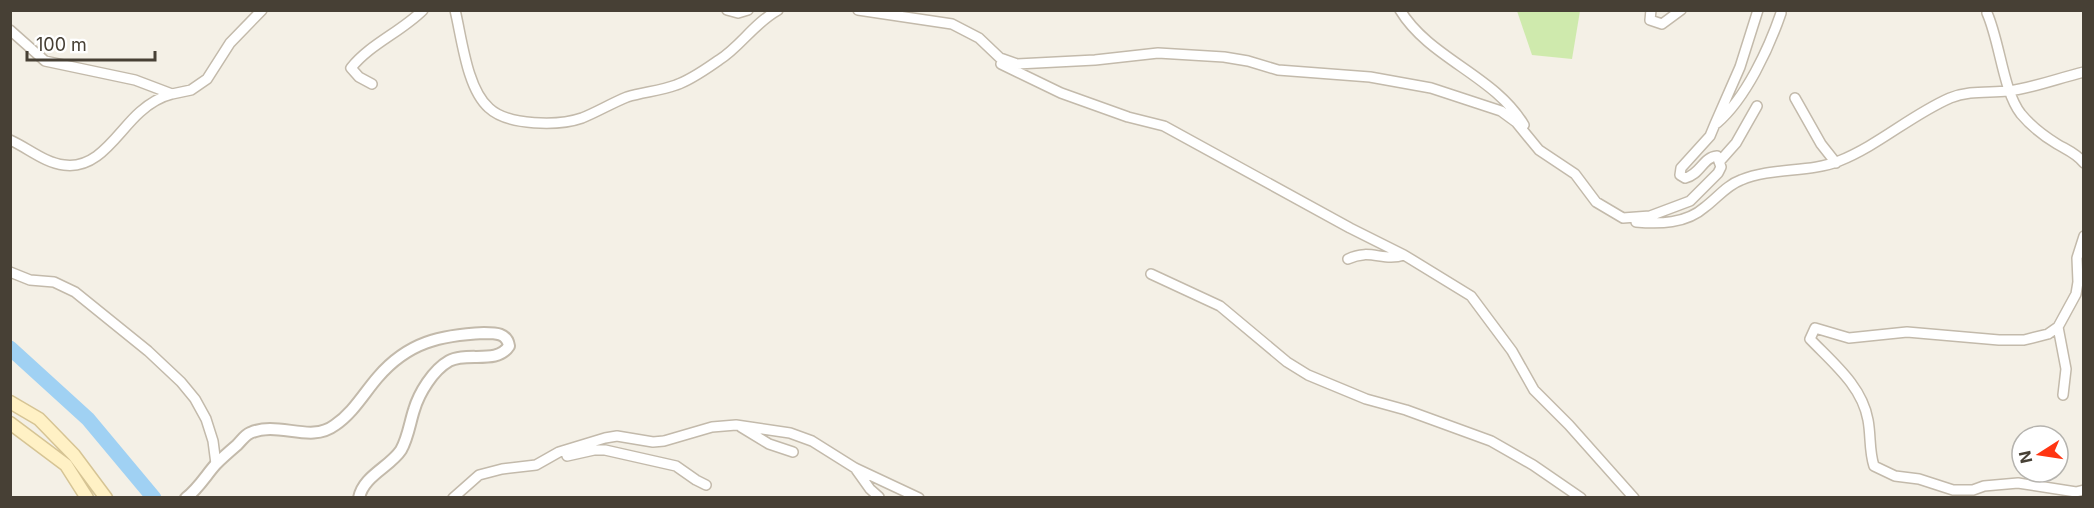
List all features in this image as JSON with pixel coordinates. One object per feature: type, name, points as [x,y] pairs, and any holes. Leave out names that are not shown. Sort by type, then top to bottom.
[{"type":"main road","points":[[10,402],[39,419],[74,455],[106,498]]},
{"type":"main road","points":[[10,423],[66,465],[87,498]]},
{"type":"street","points":[[10,140],[52,162],[76,166],[88,161],[107,148],[150,103],[172,94],[191,90],[207,79],[230,43],[261,10]]},
{"type":"street","points":[[372,84],[359,77],[351,68],[369,51],[400,30],[423,10]]},
{"type":"street","points":[[455,10],[471,77],[484,103],[505,117],[536,123],[580,118],[624,98],[683,83],[722,59],[749,32],[778,10]]},
{"type":"street","points":[[727,10],[738,14],[748,10]]},
{"type":"street","points":[[858,10],[952,24],[979,38],[995,54],[1001,64],[1014,72],[1061,93],[1128,117],[1164,126],[1404,255],[1471,296],[1512,351],[1534,390],[1569,425],[1634,498]]},
{"type":"street","points":[[1400,10],[1427,41],[1505,100],[1520,119],[1531,141]]},
{"type":"street","points":[[1651,10],[1650,20],[1662,24],[1681,10]]},
{"type":"street","points":[[1623,218],[1650,216],[1690,201],[1718,173],[1721,167],[1720,161],[1717,156],[1712,156],[1691,177],[1685,178],[1680,175],[1681,168],[1704,142],[1715,124],[1740,67],[1758,10]]},
{"type":"street","points":[[1715,124],[1728,112],[1751,78],[1763,57],[1781,13]]},
{"type":"street","points":[[1987,13],[1996,35],[2011,91],[2021,113],[2037,130],[2078,155],[2084,163]]},
{"type":"street","points":[[10,30],[45,61],[135,80],[172,94]]},
{"type":"street","points":[[995,54],[1017,64],[1095,60],[1158,53],[1224,57],[1278,70],[1382,79],[1431,88],[1502,111],[1515,122],[1543,154],[1575,174],[1596,202],[1623,218],[1635,222],[1661,224],[1693,216],[1731,184],[1742,179],[1766,173],[1836,163],[1858,152],[1917,114],[1961,94],[1988,90],[2011,91],[2084,72]]},
{"type":"street","points":[[1795,98],[1821,144],[1836,163]]},
{"type":"street","points":[[1720,161],[1736,143],[1757,106]]},
{"type":"street","points":[[2084,236],[2077,258],[2076,294],[2058,327],[2048,334],[2024,340],[1907,332],[1849,338],[1815,328],[1810,339],[1847,376],[1860,398],[1868,420],[1874,466],[1895,476],[1919,479],[1953,489],[1973,490],[2018,483],[2076,492],[2084,490]]},
{"type":"street","points":[[1348,259],[1359,254],[1382,255],[1392,259],[1404,255]]},
{"type":"street","points":[[10,272],[30,280],[54,282],[75,292],[148,351],[181,382],[195,399],[206,419],[213,441],[216,464]]},
{"type":"street","points":[[1151,274],[1220,306],[1287,362],[1314,378],[1366,399],[1406,410],[1491,441],[1533,465],[1581,498]]},
{"type":"street","points":[[2058,327],[2066,369],[2063,395]]},
{"type":"street","points":[[186,498],[197,489],[216,464],[248,434],[263,429],[310,433],[334,426],[398,358],[434,339],[462,334],[494,333],[504,336],[509,346],[506,351],[498,355],[456,358],[441,367],[429,380],[414,407],[403,447],[397,456],[364,484],[359,498]]},
{"type":"street","points":[[736,425],[768,444],[793,452]]},
{"type":"street","points":[[453,498],[479,475],[502,469],[536,465],[559,452],[605,438],[617,436],[653,442],[664,441],[712,427],[736,425],[790,433],[812,441],[855,468],[919,498]]},
{"type":"street","points":[[547,460],[594,450],[605,450],[676,466],[706,485]]},
{"type":"street","points":[[855,468],[870,489],[879,497]]},
{"type":"green space","points":[[1517,11],[1580,11],[1572,59],[1532,55]]},
{"type":"waterway","points":[[10,348],[88,419],[154,498]]}]
